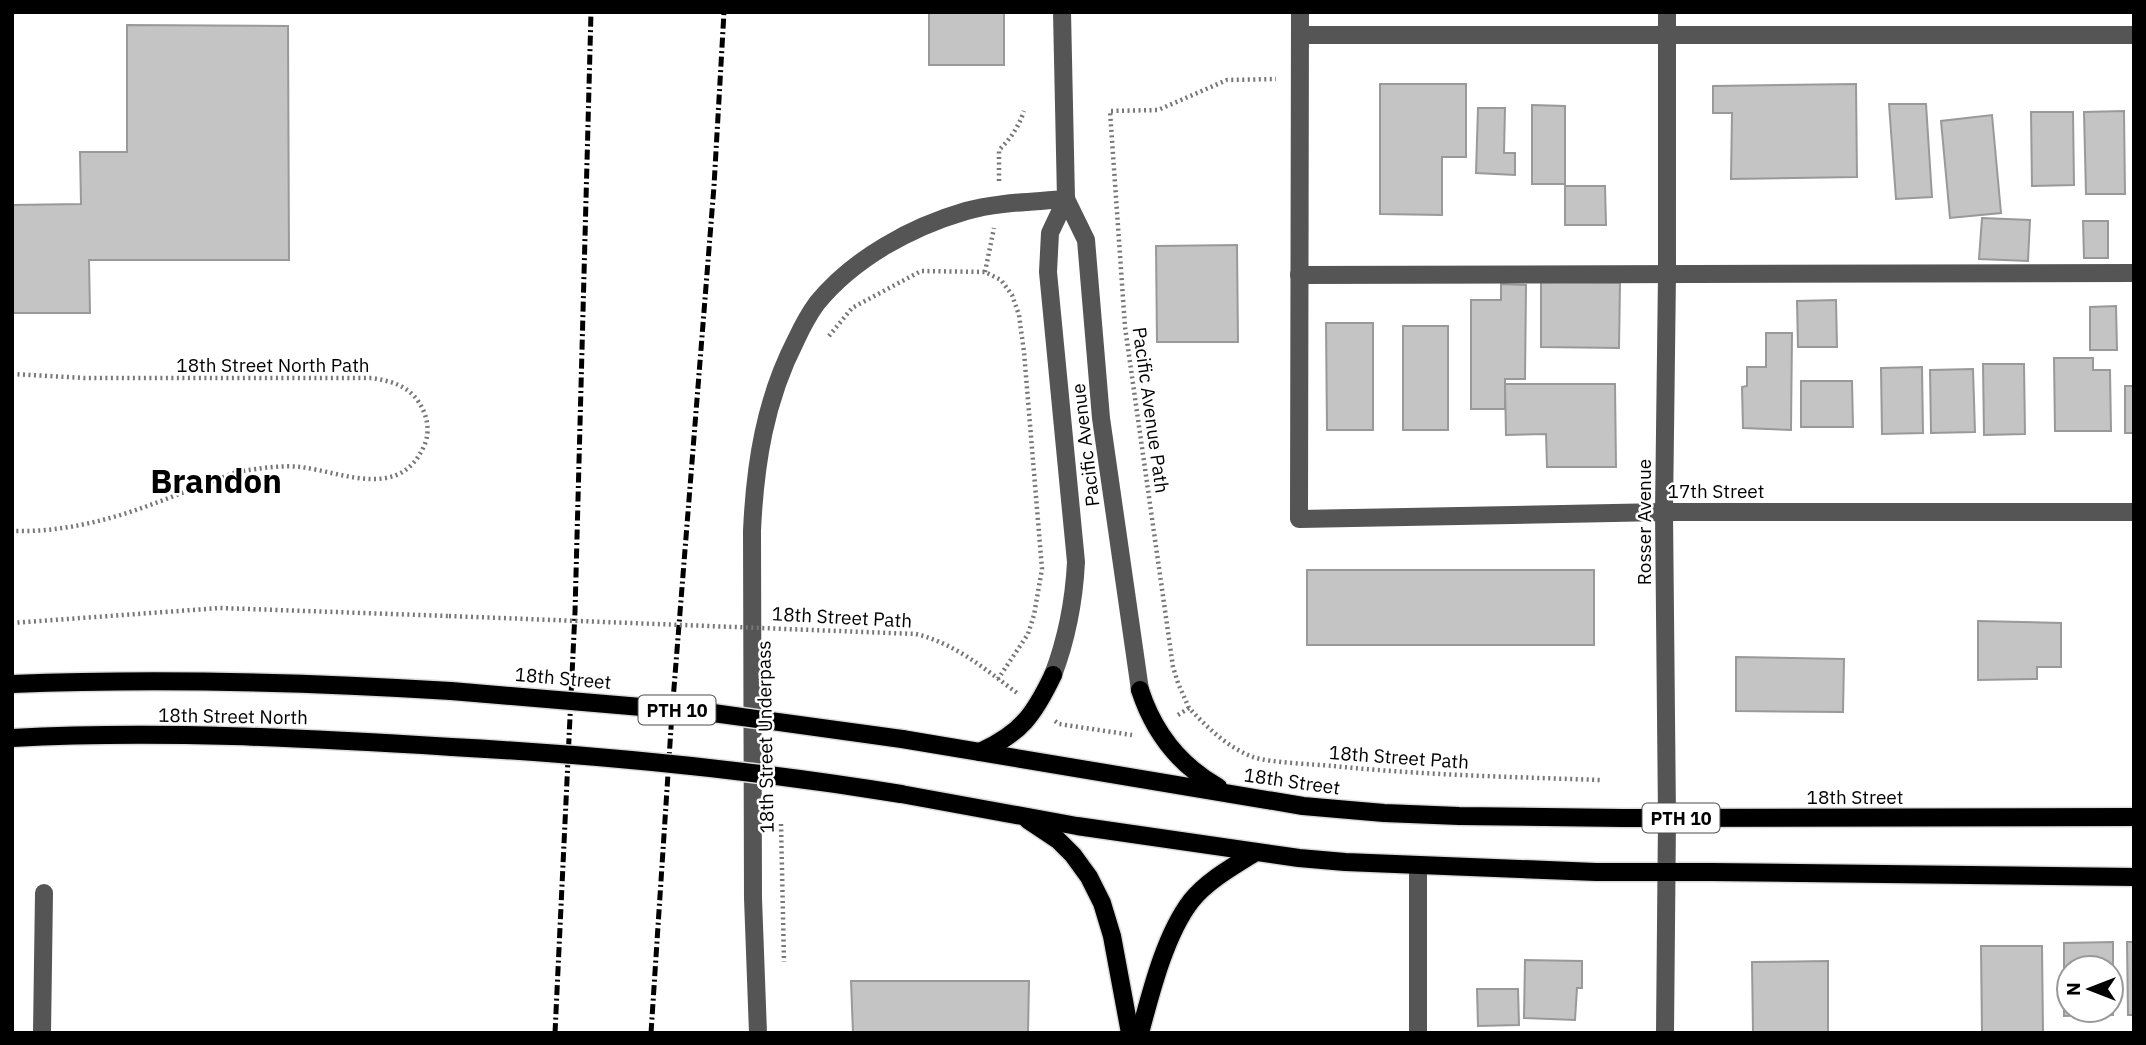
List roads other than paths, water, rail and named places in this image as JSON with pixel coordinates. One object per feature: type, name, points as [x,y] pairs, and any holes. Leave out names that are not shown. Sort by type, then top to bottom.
[{"type":"main road","points":[[980,752],[1013,735],[1037,707],[1054,676]]},
{"type":"main road","name":"18th Street North","points":[[12,684],[98,680],[211,680],[452,691]]},
{"type":"main road","points":[[1140,690],[1146,709],[1172,752],[1201,778],[1230,794]]},
{"type":"main road","name":"18th Street","points":[[452,691],[713,713],[902,739],[1303,806],[1384,813],[1667,818],[2134,817]]},
{"type":"main road","name":"18th Street North","points":[[12,738],[131,734],[324,739],[452,747],[677,766],[792,779],[901,794],[1023,816]]},
{"type":"main road","points":[[1023,816],[1256,852],[1345,862],[1596,872],[2134,877]]},
{"type":"main road","points":[[1023,816],[1058,840],[1073,855],[1094,885],[1112,936],[1130,1033]]},
{"type":"main road","points":[[1140,1033],[1158,969],[1191,902],[1205,887],[1256,852]]},
{"type":"street","name":"Pacific Avenue","points":[[1062,12],[1066,199],[1086,240],[1101,418],[1140,690]]},
{"type":"street","points":[[1300,12],[1299,275],[2134,273]]},
{"type":"street","name":"Rosser Avenue","points":[[1665,1033],[1667,12]]},
{"type":"street","points":[[1300,35],[2134,35]]},
{"type":"street","name":"Pacific Avenue","points":[[1054,676],[1074,598],[1076,562],[1048,272],[1050,233],[1066,199]]},
{"type":"street","points":[[758,1033],[753,898],[752,531],[754,486],[771,396],[786,358],[816,304],[835,284],[883,248],[918,229],[967,211],[999,204],[1066,199]]},
{"type":"street","name":"17th Street","points":[[1299,275],[1299,519],[1664,512],[2134,512]]},
{"type":"street","points":[[1418,866],[1418,1033]]},
{"type":"street","points":[[42,1033],[44,893]]},
{"type":"railway","points":[[555,1033],[575,612],[591,12]]},
{"type":"railway","points":[[651,1033],[672,713],[714,186],[724,12]]},
{"type":"district","name":"Brandon","points":[[216,480]]}]
